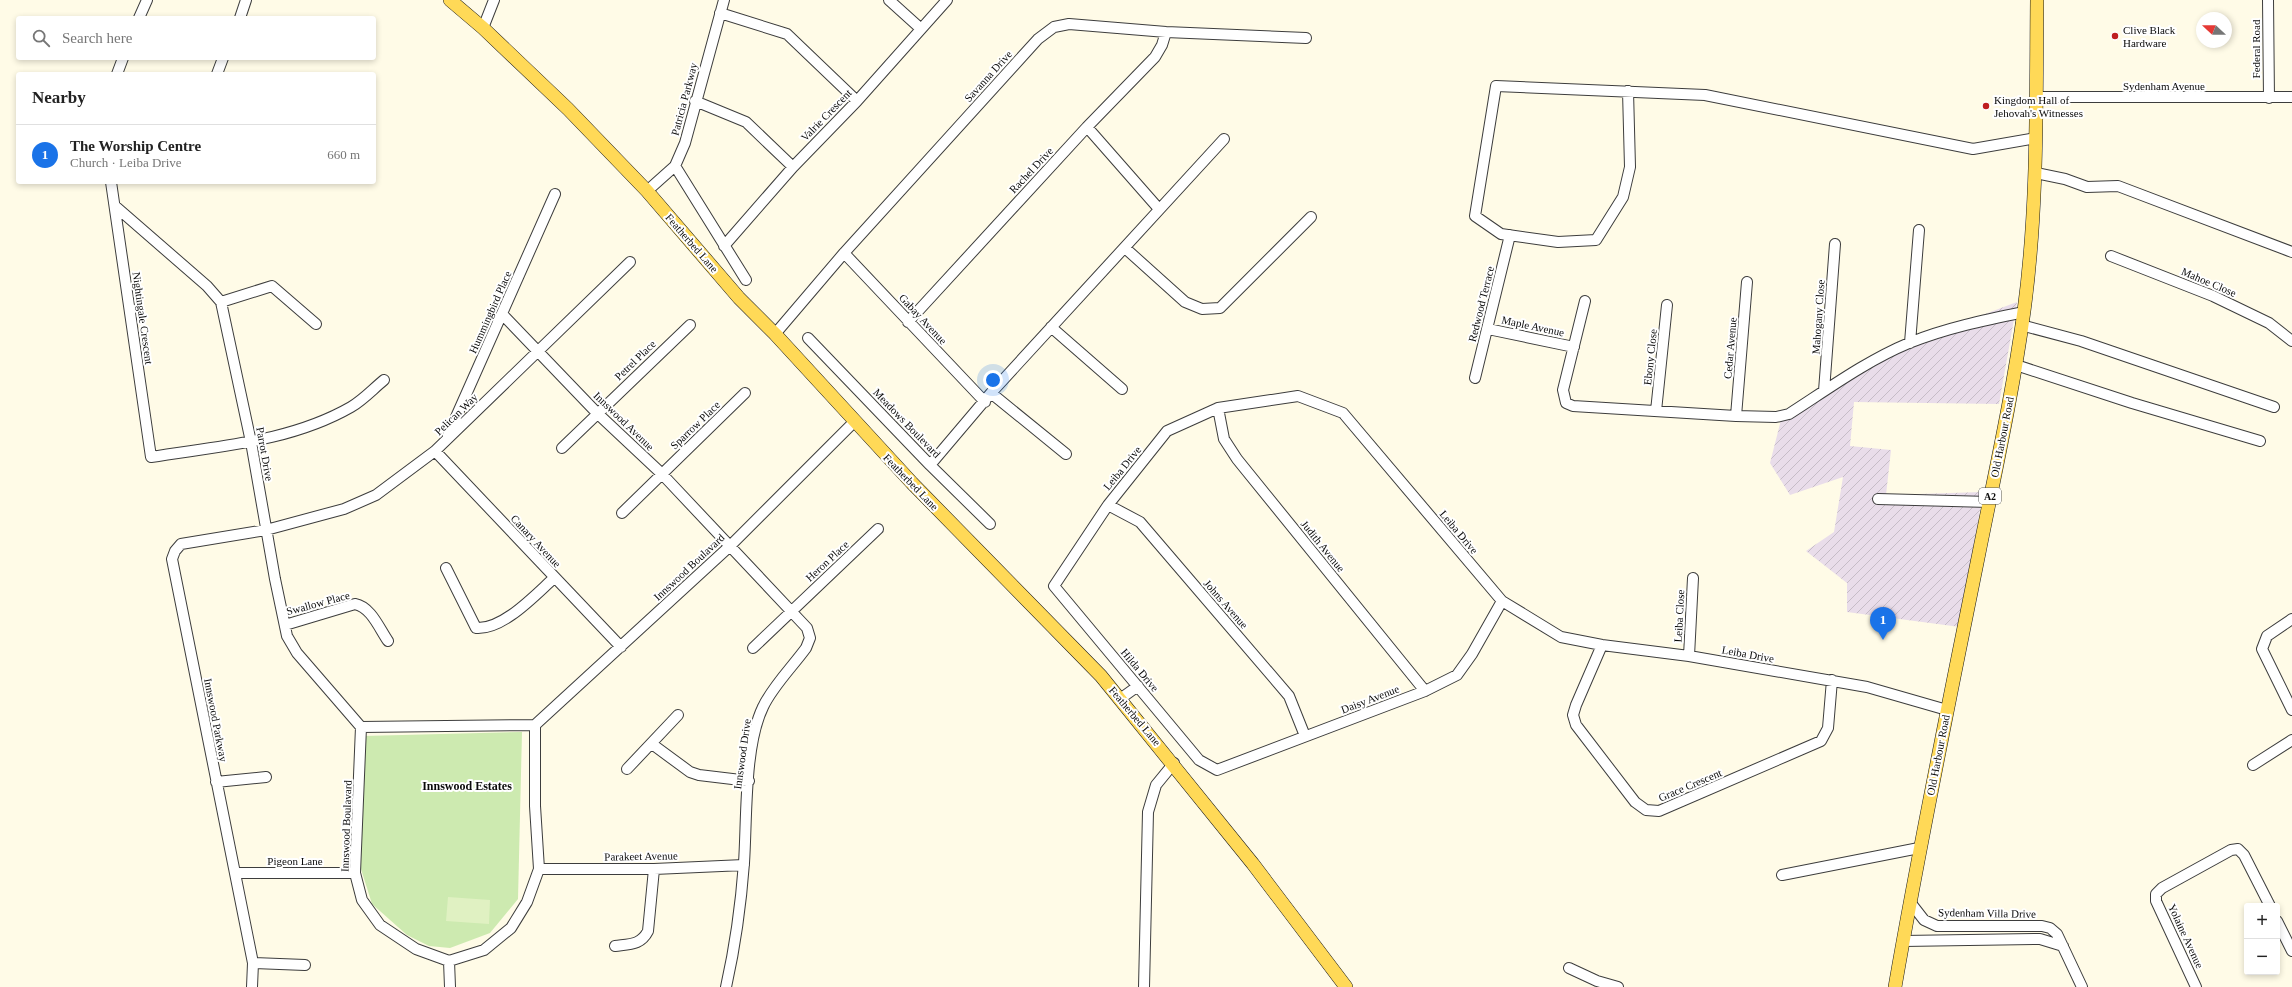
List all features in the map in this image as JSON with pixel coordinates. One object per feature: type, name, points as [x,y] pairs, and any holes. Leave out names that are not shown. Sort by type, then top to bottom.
[{"type":"main road","name":"Featherbed Lane","points":[[450,0],[483,28],[568,109],[647,191],[739,298],[775,334],[912,483],[1101,676],[1174,764],[1253,864],[1346,987]]},
{"type":"main road","name":"Old Harbour Road","points":[[1895,987],[1919,848],[2016,365],[2024,312],[2036,173],[2037,0]]},
{"type":"street","points":[[140,16],[147,0]]},
{"type":"street","points":[[242,16],[246,0]]},
{"type":"street","points":[[483,28],[494,0]]},
{"type":"street","name":"Patricia Parkway","points":[[647,191],[675,166],[685,143],[695,101],[724,0]]},
{"type":"street","points":[[889,0],[920,28]]},
{"type":"street","name":"Valrie Crescent","points":[[724,246],[793,167],[857,101],[920,28],[947,0]]},
{"type":"street","name":"Federal Road","points":[[2268,0],[2269,98]]},
{"type":"street","points":[[720,13],[787,34],[857,101]]},
{"type":"street","name":"Savanna Drive","points":[[775,334],[844,253],[1038,39],[1054,27],[1070,24],[1166,32],[1306,38]]},
{"type":"street","name":"Rachel Drive","points":[[908,322],[1087,127],[1155,57],[1162,45],[1166,32]]},
{"type":"street","points":[[118,72],[122,60]]},
{"type":"street","points":[[218,72],[222,60]]},
{"type":"street","points":[[1628,92],[1630,167],[1623,197],[1596,240],[1558,242],[1501,234],[1475,216],[1496,86],[1704,95],[1973,149],[2036,138]]},
{"type":"street","name":"Sydenham Avenue","points":[[2036,97],[2292,97]]},
{"type":"street","points":[[695,101],[746,122],[793,167]]},
{"type":"street","points":[[1087,127],[1159,209]]},
{"type":"street","points":[[930,465],[985,402],[991,393],[1224,139]]},
{"type":"street","points":[[675,166],[746,280]]},
{"type":"street","points":[[2036,173],[2065,179],[2087,187],[2118,186],[2292,252]]},
{"type":"street","name":"Nightingale Crescent","points":[[111,184],[151,457],[251,442]]},
{"type":"street","name":"Hummingbird Place","points":[[446,440],[556,194]]},
{"type":"street","name":"Parrot Drive","points":[[115,206],[207,286],[221,302],[251,442],[266,530],[287,636],[297,653],[361,727]]},
{"type":"street","points":[[1125,248],[1185,302],[1202,309],[1220,308],[1311,217]]},
{"type":"street","points":[[1910,343],[1919,230]]},
{"type":"street","name":"Redwood Terrace","points":[[1475,378],[1510,235]]},
{"type":"street","name":"Mahogany Close","points":[[1824,391],[1835,244]]},
{"type":"street","name":"Gabay Avenue","points":[[844,253],[985,402]]},
{"type":"street","name":"Mahoe Close","points":[[2111,256],[2213,296],[2269,323],[2292,341]]},
{"type":"street","name":"Pelican Way","points":[[266,530],[344,510],[376,495],[435,451],[630,262]]},
{"type":"street","name":"Cedar Avenue","points":[[1736,416],[1747,282]]},
{"type":"street","points":[[221,302],[272,286],[316,324]]},
{"type":"street","points":[[1585,301],[1563,390],[1566,403],[1573,406],[1776,418],[1789,414],[1863,366],[1910,343],[1964,324],[2024,312]]},
{"type":"street","name":"Ebony Close","points":[[1656,411],[1667,305]]},
{"type":"street","name":"Innswood Avenue","points":[[502,314],[597,414],[662,474],[730,546]]},
{"type":"street","name":"Petrel Place","points":[[562,448],[690,325]]},
{"type":"street","points":[[2021,326],[2081,341],[2274,407]]},
{"type":"street","points":[[1051,327],[1122,389]]},
{"type":"street","name":"Maple Avenue","points":[[1488,328],[1574,347]]},
{"type":"street","name":"Meadows Boulevard","points":[[808,338],[930,465],[990,524]]},
{"type":"street","points":[[2016,365],[2132,403],[2260,440]]},
{"type":"street","points":[[251,442],[305,429],[352,407],[384,380]]},
{"type":"street","name":"Sparrow Place","points":[[622,513],[745,393]]},
{"type":"street","points":[[991,393],[1066,454]]},
{"type":"street","name":"Leiba Drive","points":[[1054,586],[1108,504],[1167,431],[1218,408],[1298,396],[1343,413],[1502,601],[1561,637],[1602,645],[1689,656],[1832,680],[1867,687],[1947,710]]},
{"type":"street","name":"Judith Avenue","points":[[1218,408],[1224,439],[1237,459],[1425,691]]},
{"type":"street","name":"Innswood Boulavard","points":[[536,725],[730,546],[855,421]]},
{"type":"street","name":"Canary Avenue","points":[[435,451],[621,647]]},
{"type":"street","points":[[1878,499],[1989,502]]},
{"type":"street","name":"Johns Avenue","points":[[1108,504],[1140,522],[1289,696],[1305,736]]},
{"type":"street","name":"Heron Place","points":[[753,648],[878,529]]},
{"type":"street","name":"Innswood Parkway","points":[[252,987],[253,963],[172,559],[175,551],[181,544],[266,530]]},
{"type":"street","name":"Innswood Drive","points":[[726,987],[732,963],[744,865],[748,781],[756,724],[763,706],[806,648],[810,638],[807,628],[792,610],[730,546]]},
{"type":"street","points":[[446,568],[476,628],[483,628],[512,615],[554,578]]},
{"type":"street","name":"Leiba Close","points":[[1689,656],[1693,578]]},
{"type":"street","name":"Hilda Drive","points":[[1054,586],[1199,760],[1209,767]]},
{"type":"street","name":"Daisy Avenue","points":[[1209,767],[1217,770],[1228,767],[1305,736],[1425,691],[1457,675],[1472,654],[1502,601]]},
{"type":"street","name":"Swallow Place","points":[[285,625],[355,604],[362,606],[369,612],[388,641]]},
{"type":"street","points":[[2292,619],[2267,636],[2262,649],[2292,710]]},
{"type":"street","name":"Grace Crescent","points":[[1602,645],[1573,715],[1576,725],[1636,802],[1646,810],[1659,811],[1821,741],[1828,728],[1832,680]]},
{"type":"street","points":[[1120,699],[1138,686]]},
{"type":"street","points":[[626,769],[652,744],[678,715]]},
{"type":"street","points":[[361,727],[536,725],[535,806],[539,869],[527,902],[511,928],[484,950],[449,961],[450,987]]},
{"type":"street","name":"Innswood Boulavard","points":[[361,727],[355,872],[362,900],[380,925],[416,949],[449,961]]},
{"type":"street","points":[[2253,765],[2292,740]]},
{"type":"street","points":[[652,744],[690,772],[699,775],[748,781]]},
{"type":"street","points":[[1144,987],[1148,812],[1156,785],[1174,764]]},
{"type":"street","points":[[216,782],[266,777]]},
{"type":"street","points":[[1782,875],[1919,848]]},
{"type":"street","name":"Yolaine Avenue","points":[[2196,987],[2156,901],[2156,894],[2162,888],[2231,850],[2238,849],[2244,855],[2268,903]]},
{"type":"street","name":"Parakeet Avenue","points":[[539,869],[654,869],[744,865]]},
{"type":"street","points":[[615,946],[639,943],[644,939],[648,930],[654,869]]},
{"type":"street","name":"Pigeon Lane","points":[[235,873],[355,872]]},
{"type":"street","name":"Sydenham Villa Drive","points":[[1910,902],[1924,920],[1937,926],[2042,926],[2050,928],[2057,934],[2082,987]]},
{"type":"street","points":[[2280,927],[2292,951]]},
{"type":"street","points":[[1903,941],[2040,939],[2063,946]]},
{"type":"street","points":[[253,963],[305,965]]},
{"type":"street","points":[[1569,968],[1597,981],[1618,987]]},
{"type":"shaded area","points":[[2017,302],[1999,404],[1854,402],[1850,446],[1891,450],[1886,495],[1983,492],[1960,627],[1847,612],[1847,583],[1806,551],[1834,532],[1843,477],[1790,495],[1770,463],[1783,412],[1870,357]]},
{"type":"green space","points":[[522,732],[518,899],[490,933],[450,948],[429,946],[407,935],[372,904],[361,869],[363,736]]},
{"type":"green space","points":[[448,897],[490,900],[489,924],[446,921]]},
{"type":"place","name":"Clive Black Hardware","points":[[2115,36]]},
{"type":"place","name":"Kingdom Hall of Jehovah's Witnesses","points":[[1986,106]]},
{"type":"place","name":"The Worship Centre","points":[[1883,640]]},
{"type":"district","name":"Innswood Estates","points":[[467,786]]}]
